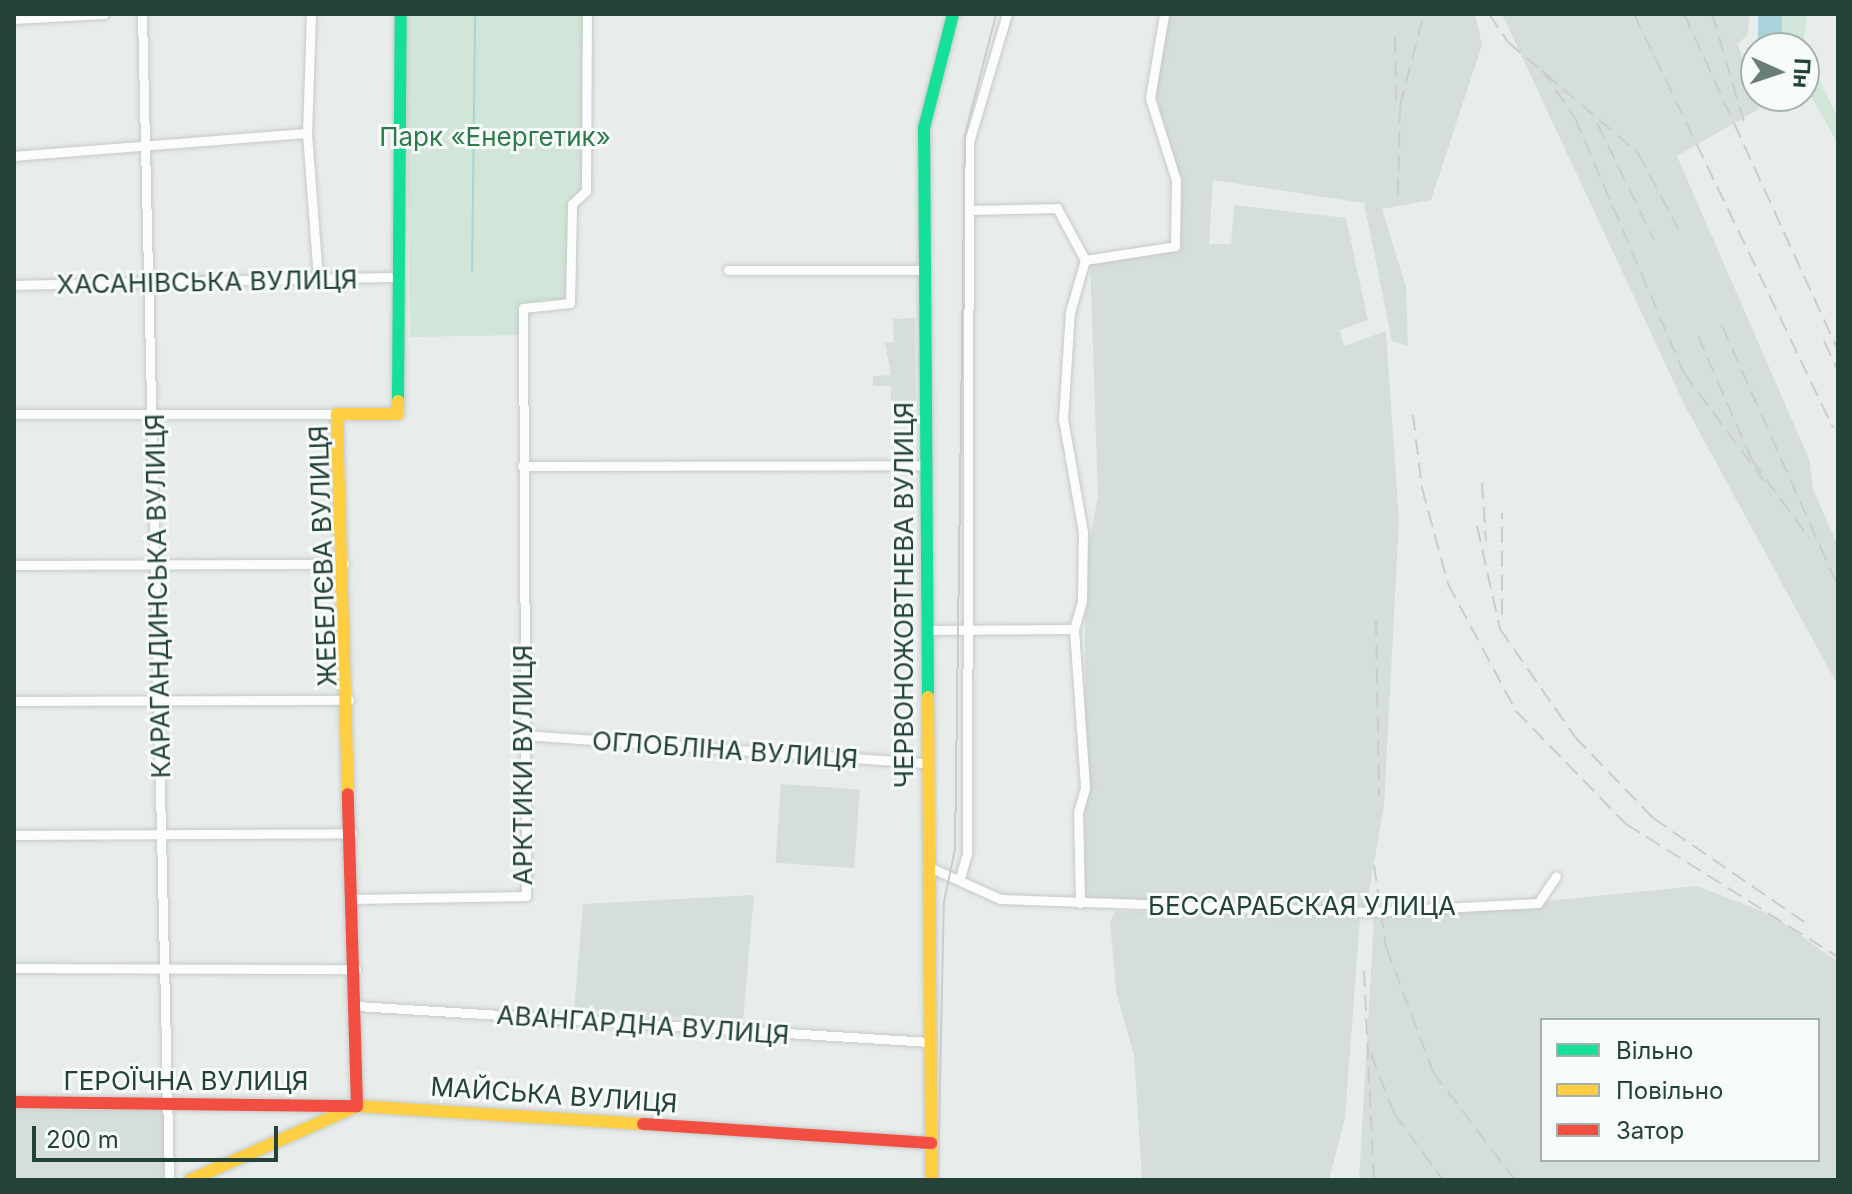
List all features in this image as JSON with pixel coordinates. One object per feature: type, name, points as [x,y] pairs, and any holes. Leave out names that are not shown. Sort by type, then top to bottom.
[{"type":"street","points":[[14,19],[104,14]]},
{"type":"street","name":"КАРАГАНДИНСЬКА ВУЛИЦЯ","points":[[142,14],[147,145],[141,154],[151,285],[169,1180]]},
{"type":"street","points":[[311,14],[307,133],[318,279]]},
{"type":"street","name":"ЖЕБЕЛЄВА ВУЛИЦЯ","points":[[357,1106],[349,700],[337,414],[398,414],[401,14]]},
{"type":"street","name":"АРКТИКИ ВУЛИЦЯ","points":[[354,899],[526,896],[523,308],[570,303],[572,204],[586,191],[587,14]]},
{"type":"street","name":"ЧЕРВОНОЖОВТНЕВА ВУЛИЦЯ","points":[[931,1180],[924,270],[928,97],[953,14]]},
{"type":"street","points":[[960,878],[967,854],[966,628],[973,120],[1007,14]]},
{"type":"street","points":[[1080,903],[1078,812],[1085,788],[1074,629],[1083,532],[1063,419],[1064,362],[1075,274],[1085,260],[1175,246],[1176,180],[1150,98],[1164,14]]},
{"type":"street","points":[[14,156],[307,133]]},
{"type":"street","points":[[971,210],[1057,208],[1085,260]]},
{"type":"street","points":[[728,270],[924,270]]},
{"type":"street","name":"ХАСАНІВСЬКА ВУЛИЦЯ","points":[[14,285],[151,285],[399,277]]},
{"type":"street","points":[[14,414],[337,414]]},
{"type":"street","points":[[522,466],[925,465]]},
{"type":"street","points":[[14,565],[344,564]]},
{"type":"street","points":[[926,630],[1074,629]]},
{"type":"street","points":[[14,701],[349,700]]},
{"type":"street","name":"ОГЛОБЛІНА ВУЛИЦЯ","points":[[524,735],[927,763]]},
{"type":"street","points":[[14,835],[352,833]]},
{"type":"street","name":"БЕССАРАБСКАЯ УЛИЦА","points":[[927,866],[960,878],[1000,899],[1370,912],[1522,904],[1544,900],[1556,876]]},
{"type":"street","points":[[14,968],[356,969]]},
{"type":"street","name":"АВАНГАРДНА ВУЛИЦЯ","points":[[357,1006],[929,1042]]},
{"type":"street","name":"ГЕРОЇЧНА ВУЛИЦЯ","points":[[14,1102],[357,1106]]},
{"type":"street","name":"МАЙСЬКА ВУЛИЦЯ","points":[[190,1180],[357,1106],[931,1143]]},
{"type":"shaded area","points":[[1169,14],[1475,14],[1482,45],[1431,200],[1382,209],[1406,287],[1408,346],[1392,341],[1364,203],[1213,180],[1209,244],[1231,244],[1234,205],[1346,218],[1368,320],[1340,330],[1344,346],[1386,331],[1399,520],[1384,807],[1366,908],[1085,899],[1085,562],[1098,497],[1090,257],[1180,244],[1181,179],[1155,97]]},
{"type":"shaded area","points":[[1502,14],[1750,14],[1748,32],[1740,32],[1737,44],[1740,51],[1740,112],[1754,112],[1677,156],[1809,459],[1813,489],[1838,546],[1838,686],[1684,404]]},
{"type":"shaded area","points":[[915,318],[916,409],[891,409],[891,386],[873,386],[873,376],[891,375],[885,343],[894,342],[893,319]]},
{"type":"shaded area","points":[[781,784],[860,790],[854,868],[775,863]]},
{"type":"shaded area","points":[[1697,886],[1772,915],[1838,962],[1838,1180],[1359,1180],[1374,918]]},
{"type":"shaded area","points":[[754,895],[743,1021],[574,1010],[583,904]]},
{"type":"shaded area","points":[[1116,911],[1360,919],[1345,1118],[1329,1180],[1142,1180],[1134,1055],[1116,991],[1110,922]]},
{"type":"shaded area","points":[[14,1110],[164,1110],[164,1180],[14,1180]]},
{"type":"green space","name":"Парк «Енергетик»","points":[[406,14],[583,14],[583,189],[570,202],[568,301],[521,306],[520,335],[410,337]]},
{"type":"green space","points":[[1782,14],[1807,14],[1805,32],[1781,32]]},
{"type":"green space","points":[[1820,81],[1838,118],[1838,144],[1820,112]]},
{"type":"water","points":[[1758,14],[1782,14],[1782,32],[1758,32]]},
{"type":"waterway","points":[[472,272],[475,14]]},
{"type":"tram line","points":[[938,1180],[944,902],[955,849],[965,135],[996,14]]},
{"type":"railway","points":[[1398,195],[1400,106],[1424,14]]},
{"type":"railway","points":[[1489,14],[1508,42],[1638,153],[1679,230]]},
{"type":"railway","points":[[1634,14],[1833,428]]},
{"type":"railway","points":[[1684,14],[1838,351]]},
{"type":"railway","points":[[1712,14],[1746,129]]},
{"type":"railway","points":[[1395,37],[1396,100]]},
{"type":"railway","points":[[1542,70],[1575,118],[1684,373],[1764,481]]},
{"type":"railway","points":[[1597,123],[1654,240]]},
{"type":"railway","points":[[1722,326],[1838,586]]},
{"type":"railway","points":[[1698,336],[1752,460],[1809,538]]},
{"type":"railway","points":[[1824,341],[1838,371]]},
{"type":"railway","points":[[1413,415],[1422,488],[1448,584],[1516,711],[1626,824],[1838,957]]},
{"type":"railway","points":[[1482,483],[1486,541]]},
{"type":"railway","points":[[1502,513],[1502,615]]},
{"type":"railway","points":[[1477,526],[1500,629],[1575,737],[1653,818],[1806,923]]},
{"type":"railway","points":[[1376,620],[1379,796]]},
{"type":"railway","points":[[1374,865],[1386,947],[1433,1072],[1515,1180]]},
{"type":"railway","points":[[1364,971],[1374,1180]]},
{"type":"railway","points":[[1371,1054],[1394,1113],[1443,1180]]},
{"type":"traffic: fast","points":[[398,401],[401,14]]},
{"type":"traffic: fast","points":[[928,697],[924,128],[953,14]]},
{"type":"traffic: slow","points":[[348,794],[337,414],[398,414],[398,401]]},
{"type":"traffic: slow","points":[[928,697],[931,1180]]},
{"type":"traffic: slow","points":[[190,1180],[357,1106],[643,1124]]},
{"type":"traffic: jam","points":[[14,1102],[357,1106],[348,794]]},
{"type":"traffic: jam","points":[[643,1124],[931,1143]]}]
